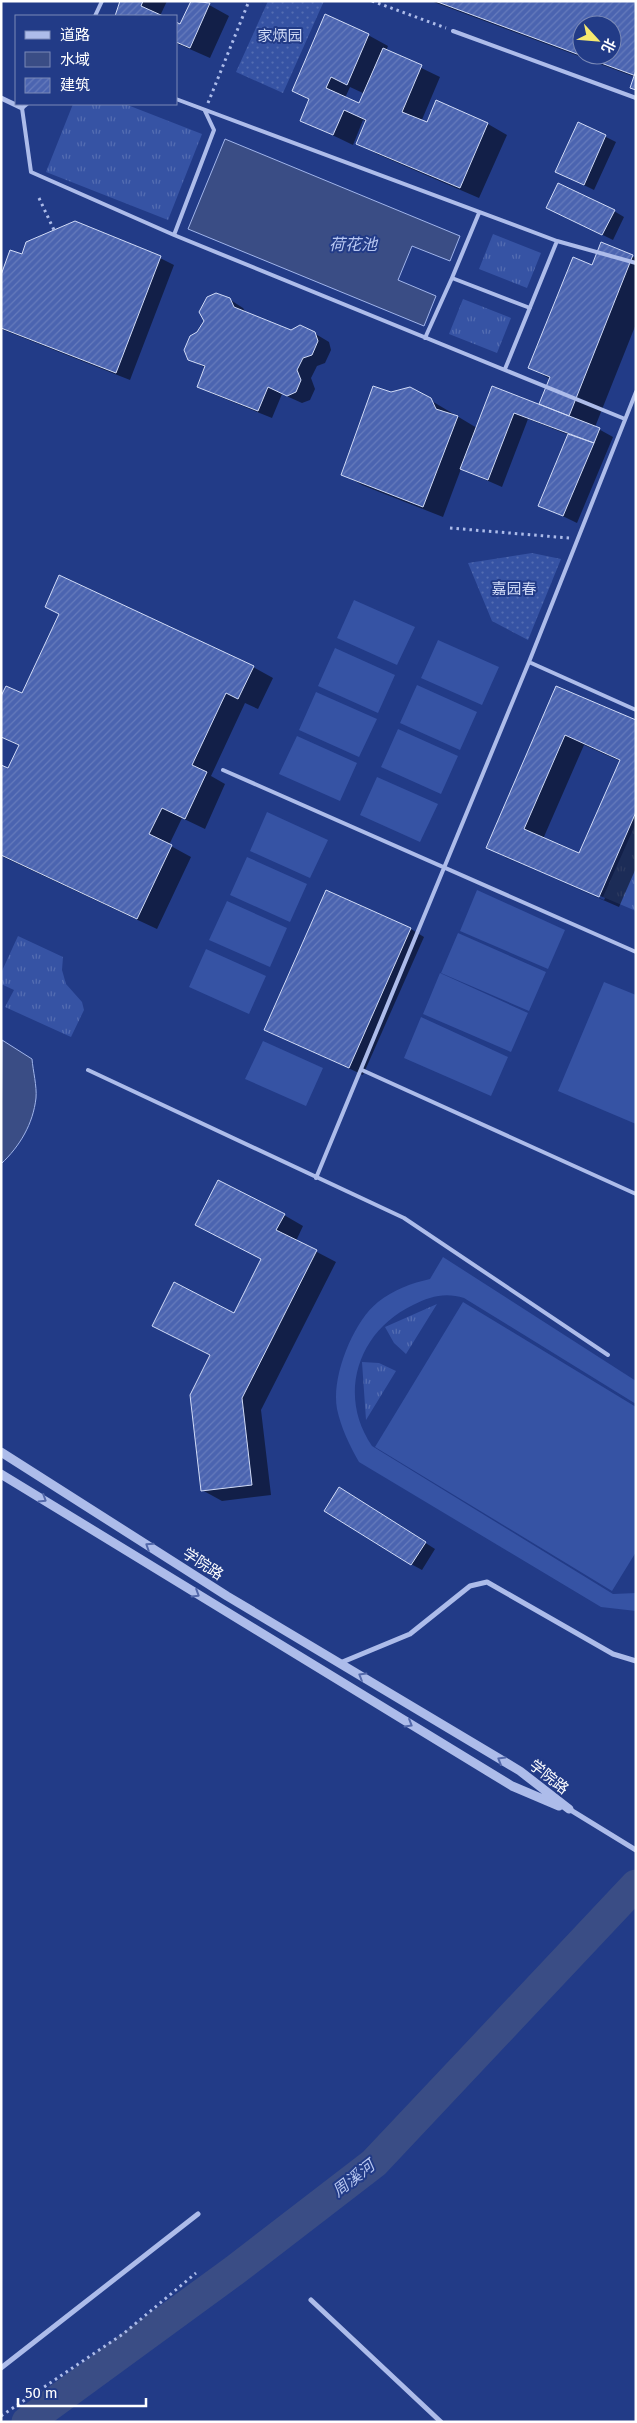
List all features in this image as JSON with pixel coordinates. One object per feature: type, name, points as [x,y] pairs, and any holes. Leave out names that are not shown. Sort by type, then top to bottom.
[{"type":"street","points":[[1,98],[15,105]]},
{"type":"street","points":[[16,105],[22,108]]},
{"type":"street","name":"学院路","points":[[1,1452],[227,1596],[520,1770],[569,1810]]},
{"type":"street","name":"学院路","points":[[1,1474],[504,1781],[569,1810]]},
{"type":"street","points":[[340,1663],[410,1634],[470,1586],[487,1582],[613,1654],[636,1661]]},
{"type":"street","points":[[569,1810],[636,1850]]},
{"type":"street","points":[[1,2368],[198,2214]]},
{"type":"street","points":[[311,2300],[441,2422]]},
{"type":"lane","points":[[95,15],[102,1]]},
{"type":"lane","points":[[453,31],[636,98]]},
{"type":"lane","points":[[178,100],[557,241],[636,263]]},
{"type":"lane","points":[[26,105],[22,108],[31,172],[174,234],[625,419]]},
{"type":"lane","points":[[174,234],[214,130],[205,111]]},
{"type":"lane","points":[[425,338],[479,212]]},
{"type":"lane","points":[[505,369],[557,241]]},
{"type":"lane","points":[[452,278],[530,308]]},
{"type":"lane","points":[[316,1178],[529,662],[636,392]]},
{"type":"lane","points":[[529,662],[636,710]]},
{"type":"lane","points":[[224,770],[636,952]]},
{"type":"lane","points":[[88,1070],[404,1218],[608,1355]]},
{"type":"lane","points":[[362,1070],[636,1194]]},
{"type":"path","points":[[205,111],[249,1]]},
{"type":"path","points":[[372,1],[453,31]]},
{"type":"path","points":[[39,198],[54,230]]},
{"type":"path","points":[[450,528],[579,539]]},
{"type":"path","points":[[1,2416],[123,2334],[196,2273]]},
{"type":"green space","name":"家炳园","points":[[268,1],[324,1],[283,93],[236,72]]},
{"type":"green space","points":[[73,105],[128,105],[202,134],[168,220],[46,172]]},
{"type":"green space","points":[[493,234],[541,253],[527,288],[479,269]]},
{"type":"green space","points":[[463,299],[511,318],[497,353],[449,334]]},
{"type":"green space","name":"嘉园春","points":[[532,553],[561,559],[528,640],[492,621],[468,563]]},
{"type":"green space","points":[[354,600],[415,627],[397,665],[337,638]]},
{"type":"green space","points":[[438,640],[499,667],[482,705],[421,678]]},
{"type":"green space","points":[[335,648],[395,675],[378,713],[318,686]]},
{"type":"green space","points":[[417,685],[477,712],[460,750],[400,723]]},
{"type":"green space","points":[[316,692],[377,719],[359,757],[299,730]]},
{"type":"green space","points":[[398,729],[458,756],[441,794],[381,767]]},
{"type":"green space","points":[[297,736],[357,763],[340,801],[279,774]]},
{"type":"green space","points":[[377,777],[438,804],[420,842],[360,815]]},
{"type":"green space","points":[[267,812],[328,840],[310,878],[250,851]]},
{"type":"green space","points":[[636,823],[636,911],[603,897]]},
{"type":"green space","points":[[247,857],[307,884],[290,922],[230,895]]},
{"type":"green space","points":[[477,890],[565,930],[548,969],[460,931]]},
{"type":"green space","points":[[227,901],[287,928],[270,967],[209,940]]},
{"type":"green space","points":[[458,933],[546,972],[529,1011],[441,973]]},
{"type":"green space","points":[[18,936],[63,957],[62,970],[66,984],[82,1002],[84,1010],[71,1037],[5,1007],[14,990],[1,984],[1,973]]},
{"type":"green space","points":[[206,949],[266,976],[249,1014],[189,987]]},
{"type":"green space","points":[[440,973],[528,1013],[511,1052],[423,1014]]},
{"type":"green space","points":[[604,982],[636,995],[636,1124],[558,1091]]},
{"type":"green space","points":[[421,1017],[508,1057],[491,1096],[404,1058]]},
{"type":"green space","points":[[263,1041],[323,1068],[306,1106],[245,1079]]},
{"type":"green space","points":[[443,1257],[636,1381],[636,1404],[464,1298],[444,1295],[419,1302],[394,1316],[378,1331],[367,1348],[359,1366],[355,1386],[356,1406],[361,1426],[372,1446],[613,1594],[636,1593],[636,1611],[601,1607],[359,1462],[343,1430],[337,1409],[336,1396],[341,1366],[352,1336],[369,1311],[378,1302],[403,1288],[430,1279]]},
{"type":"green space","points":[[463,1302],[636,1407],[636,1552],[612,1591],[375,1447]]},
{"type":"green space","points":[[437,1304],[406,1354],[394,1343],[385,1327]]},
{"type":"green space","points":[[362,1362],[379,1363],[396,1371],[366,1420]]},
{"type":"water","name":"荷花池","points":[[225,139],[460,236],[450,261],[412,246],[398,280],[436,296],[424,326],[188,229]]},
{"type":"water","points":[[2,1040],[32,1059],[36,1098],[29,1126],[20,1142],[1,1164]]},
{"type":"building","points":[[120,1],[143,1],[141,6],[161,15],[115,15]]},
{"type":"building","points":[[191,1],[210,3],[190,48],[178,43],[178,23],[180,24]]},
{"type":"building","points":[[435,1],[636,1],[636,76],[607,65],[622,65],[622,15],[572,15],[572,52]]},
{"type":"building","points":[[325,14],[369,34],[347,85],[331,77],[326,88],[359,103],[383,48],[422,65],[402,112],[427,122],[436,100],[488,123],[460,188],[356,144],[366,120],[344,110],[333,135],[300,121],[309,99],[292,91]]},
{"type":"building","points":[[636,70],[636,90],[630,88]]},
{"type":"building","points":[[578,122],[606,135],[584,185],[555,172]]},
{"type":"building","points":[[558,183],[615,210],[602,235],[546,208]]},
{"type":"building","points":[[75,221],[161,256],[116,373],[1,328],[1,275],[10,250],[22,254],[26,242]]},
{"type":"building","points":[[601,242],[633,255],[569,416],[539,404],[550,377],[528,368],[573,257],[592,265]]},
{"type":"building","points":[[216,293],[230,298],[234,307],[291,330],[300,325],[315,332],[318,341],[312,355],[303,358],[297,370],[301,380],[296,392],[287,396],[268,387],[258,411],[197,387],[205,366],[188,360],[184,350],[190,336],[197,332],[204,321],[199,312],[207,297]]},
{"type":"building","points":[[373,386],[391,392],[410,387],[431,398],[436,409],[458,416],[423,507],[341,475]]},
{"type":"building","points":[[492,386],[600,428],[594,443],[514,413],[488,480],[460,469]]},
{"type":"building","points":[[568,434],[594,443],[563,516],[538,506]]},
{"type":"building","points":[[59,575],[254,666],[238,699],[226,693],[192,765],[207,772],[185,819],[162,808],[149,834],[172,845],[137,919],[1,855],[1,765],[8,768],[19,745],[1,737],[1,696],[6,686],[22,693],[59,614],[45,607]]},
{"type":"building","points":[[556,686],[636,720],[636,812],[599,897],[486,848]],"holes":[[[565,735],[620,760],[579,853],[524,829]]]},
{"type":"building","points":[[326,890],[411,928],[349,1068],[264,1030]]},
{"type":"building","points":[[218,1180],[285,1214],[276,1230],[317,1250],[242,1398],[252,1485],[201,1491],[190,1395],[210,1355],[152,1326],[174,1282],[234,1313],[261,1259],[195,1225]]},
{"type":"building","points":[[339,1487],[426,1542],[411,1565],[324,1511]]},
{"type":"waterway","name":"周溪河","points":[[27,2422],[235,2270],[374,2163],[636,1885]]}]
